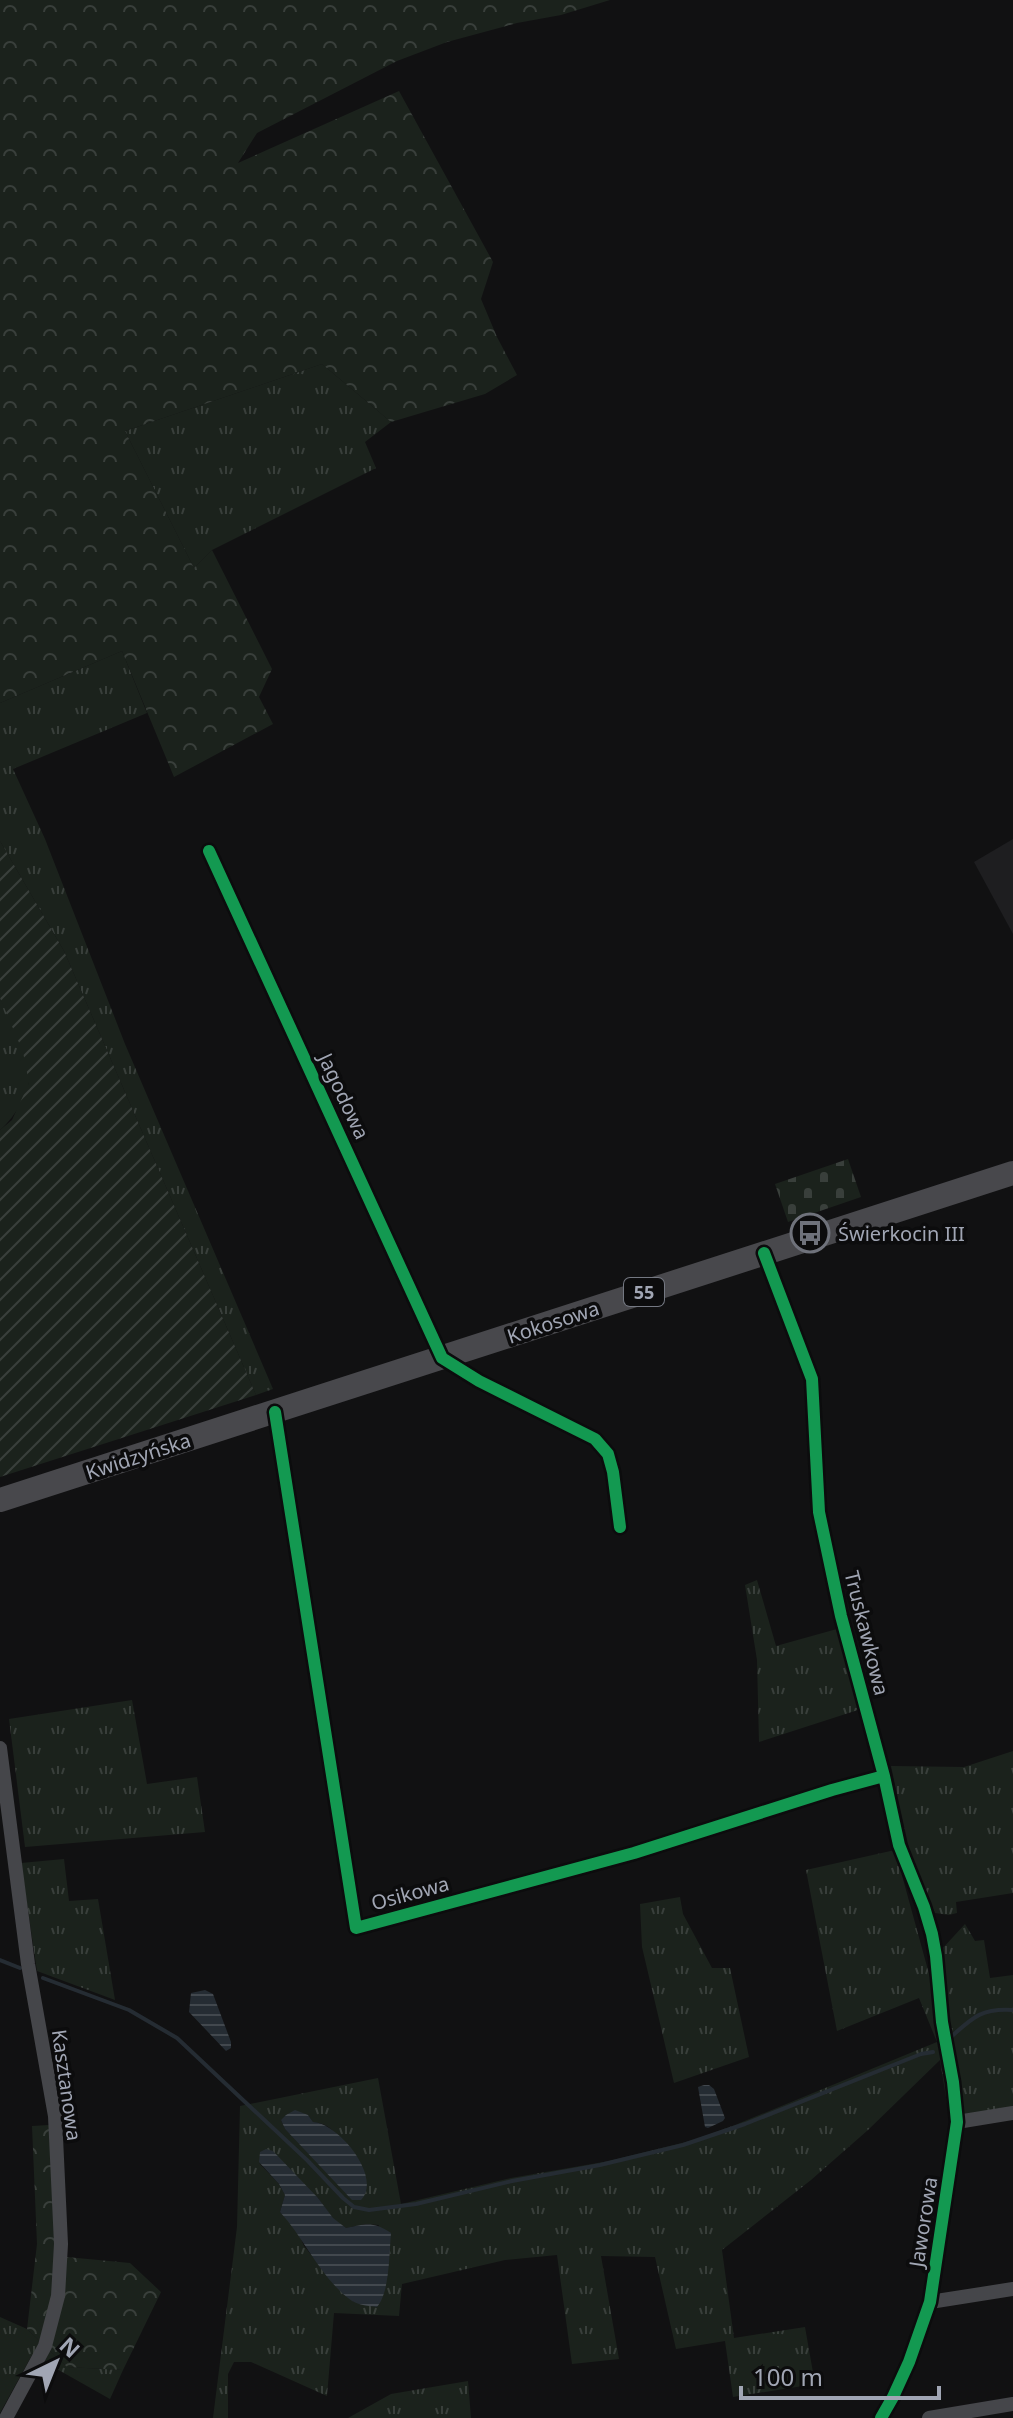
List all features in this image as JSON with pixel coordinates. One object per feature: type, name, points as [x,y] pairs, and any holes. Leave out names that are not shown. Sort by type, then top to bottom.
[{"type":"main road","name":"Kokosowa","points":[[275,1412],[1013,1173]]},
{"type":"main road","name":"Kwidzyńska","points":[[0,1500],[275,1412]]},
{"type":"street","name":"Jagodowa","points":[[209,851],[442,1358]]},
{"type":"street","name":"Truskawkowa","points":[[764,1253],[812,1379],[819,1512],[841,1616],[884,1776],[899,1845],[932,1934],[942,2022]]},
{"type":"street","points":[[442,1358],[479,1381],[595,1439],[608,1454],[620,1527]]},
{"type":"street","name":"Osikowa","points":[[275,1412],[356,1928],[634,1853],[884,1776]]},
{"type":"street","name":"Kasztanowa","points":[[0,1748],[28,1964],[55,2116],[61,2244],[58,2296],[45,2346],[6,2418]]},
{"type":"street","name":"Jaworowa","points":[[881,2418],[909,2362],[930,2302],[957,2122],[942,2022]]},
{"type":"street","points":[[957,2122],[1013,2113]]},
{"type":"street","points":[[930,2302],[1013,2289]]},
{"type":"street","points":[[929,2418],[1013,2404]]},
{"type":"shaded area","points":[[1013,839],[1013,934],[974,862]]},
{"type":"shaded area","points":[[205,1990],[213,1994],[231,2042],[231,2048],[226,2051],[189,2012],[191,1993]]},
{"type":"shaded area","points":[[704,2085],[714,2089],[725,2118],[708,2128],[705,2127],[698,2087]]},
{"type":"shaded area","points":[[295,2110],[334,2131],[355,2153],[366,2178],[366,2190],[361,2200],[352,2200],[285,2129],[281,2120]]},
{"type":"shaded area","points":[[266,2149],[273,2151],[333,2218],[346,2228],[369,2224],[391,2233],[387,2282],[377,2307],[355,2302],[341,2292],[280,2212],[285,2195],[259,2162],[260,2152]]},
{"type":"green space","points":[[0,0],[610,0],[447,42],[397,61],[257,133],[238,163],[399,91],[493,262],[481,299],[517,375],[485,394],[391,422],[322,364],[125,431],[194,568],[212,550],[272,669],[259,697],[273,724],[174,777],[122,651],[0,703]]},
{"type":"green space","points":[[322,364],[391,422],[365,442],[376,468],[212,550],[194,568],[125,431]]},
{"type":"green space","points":[[122,651],[147,713],[13,769],[45,839],[125,1044],[273,1389],[256,1395],[64,951],[0,841],[0,703]]},
{"type":"green space","points":[[0,841],[64,951],[256,1395],[0,1477],[0,1130],[12,1120],[29,1083],[23,1052],[0,998]]},
{"type":"green space","points":[[0,998],[23,1051],[29,1082],[26,1095],[0,1130]]},
{"type":"green space","points":[[848,1159],[861,1197],[788,1222],[775,1184]]},
{"type":"green space","points":[[757,1580],[776,1646],[837,1629],[861,1709],[759,1742],[757,1660],[745,1585]]},
{"type":"green space","points":[[132,1700],[147,1784],[197,1777],[205,1832],[25,1847],[9,1719]]},
{"type":"green space","points":[[1013,1751],[1013,1893],[956,1902],[957,1913],[935,1913],[910,1853],[891,1766],[964,1767]]},
{"type":"green space","points":[[895,1850],[934,1992],[947,1987],[942,1949],[965,1924],[975,1941],[984,1940],[990,1978],[1013,1975],[1013,2119],[949,2116],[940,2060],[811,2180],[722,2250],[734,2338],[805,2327],[815,2384],[733,2397],[725,2341],[676,2349],[655,2257],[601,2256],[619,2359],[572,2364],[557,2255],[505,2260],[402,2284],[399,2316],[334,2313],[327,2396],[251,2362],[234,2362],[228,2374],[228,2418],[213,2418],[237,2227],[240,2106],[378,2078],[401,2204],[694,2140],[937,2042],[919,1998],[837,2031],[806,1870]],"holes":[[[308,2115],[313,2122],[333,2131],[339,2140],[347,2164],[352,2199],[285,2129],[281,2120]],[[259,2163],[318,2198],[333,2219],[346,2228],[379,2225],[354,2302],[329,2277],[304,2246],[297,2230],[280,2212],[285,2195]]]},
{"type":"green space","points":[[64,1859],[69,1901],[98,1899],[115,2000],[37,1971],[21,1863]]},
{"type":"green space","points":[[680,1897],[683,1914],[712,1968],[730,1968],[749,2057],[674,2083],[642,1947],[640,1904]]},
{"type":"green space","points":[[49,2125],[56,2256],[130,2263],[161,2292],[123,2370],[67,2367],[27,2329],[37,2244],[32,2126]]},
{"type":"green space","points":[[0,2317],[27,2329],[67,2367],[123,2370],[110,2399],[32,2355],[0,2413]]},
{"type":"green space","points":[[468,2381],[471,2418],[348,2418],[391,2394]]},
{"type":"waterway","points":[[0,1960],[20,1968]]},
{"type":"waterway","points":[[43,1978],[129,2010],[177,2038],[343,2198],[354,2207],[369,2210],[416,2204],[683,2145],[933,2052]]},
{"type":"waterway","points":[[951,2037],[979,2015],[1013,2010]]},
{"type":"cycle path","points":[[209,851],[442,1358],[479,1381],[595,1439],[608,1454],[620,1527]]},
{"type":"cycle path","points":[[764,1253],[812,1379],[819,1512],[841,1616],[884,1776],[899,1845],[932,1934],[942,2022],[953,2082],[957,2122],[930,2302],[909,2362],[881,2418]]},
{"type":"cycle path","points":[[275,1412],[356,1928],[634,1853],[884,1776]]},
{"type":"place","name":"Świerkocin III","points":[[810,1233]]}]
